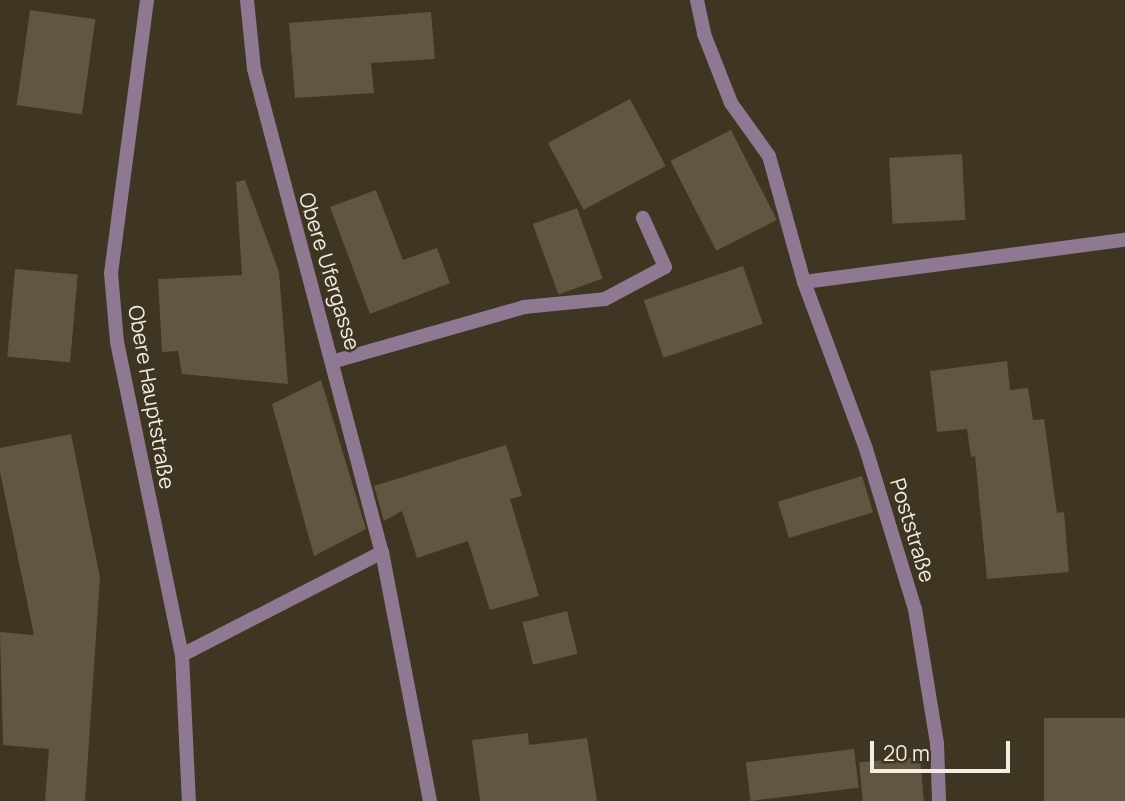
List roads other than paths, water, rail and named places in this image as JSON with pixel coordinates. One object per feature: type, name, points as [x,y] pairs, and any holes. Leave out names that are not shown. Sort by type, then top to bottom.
[{"type":"street","name":"Obere Hauptstraße","points":[[147,0],[111,273],[117,342],[182,656],[189,801]]},
{"type":"street","name":"Obere Ufergasse","points":[[247,0],[257,82],[288,207],[335,361],[382,552],[430,801]]},
{"type":"street","name":"Poststraße","points":[[697,0],[704,34],[731,103],[769,156],[804,282],[866,449],[915,610],[937,743],[939,801]]},
{"type":"street","points":[[335,361],[524,307],[605,299],[665,267],[643,218]]},
{"type":"street","points":[[804,282],[1125,240]]},
{"type":"street","points":[[182,656],[382,552]]}]
